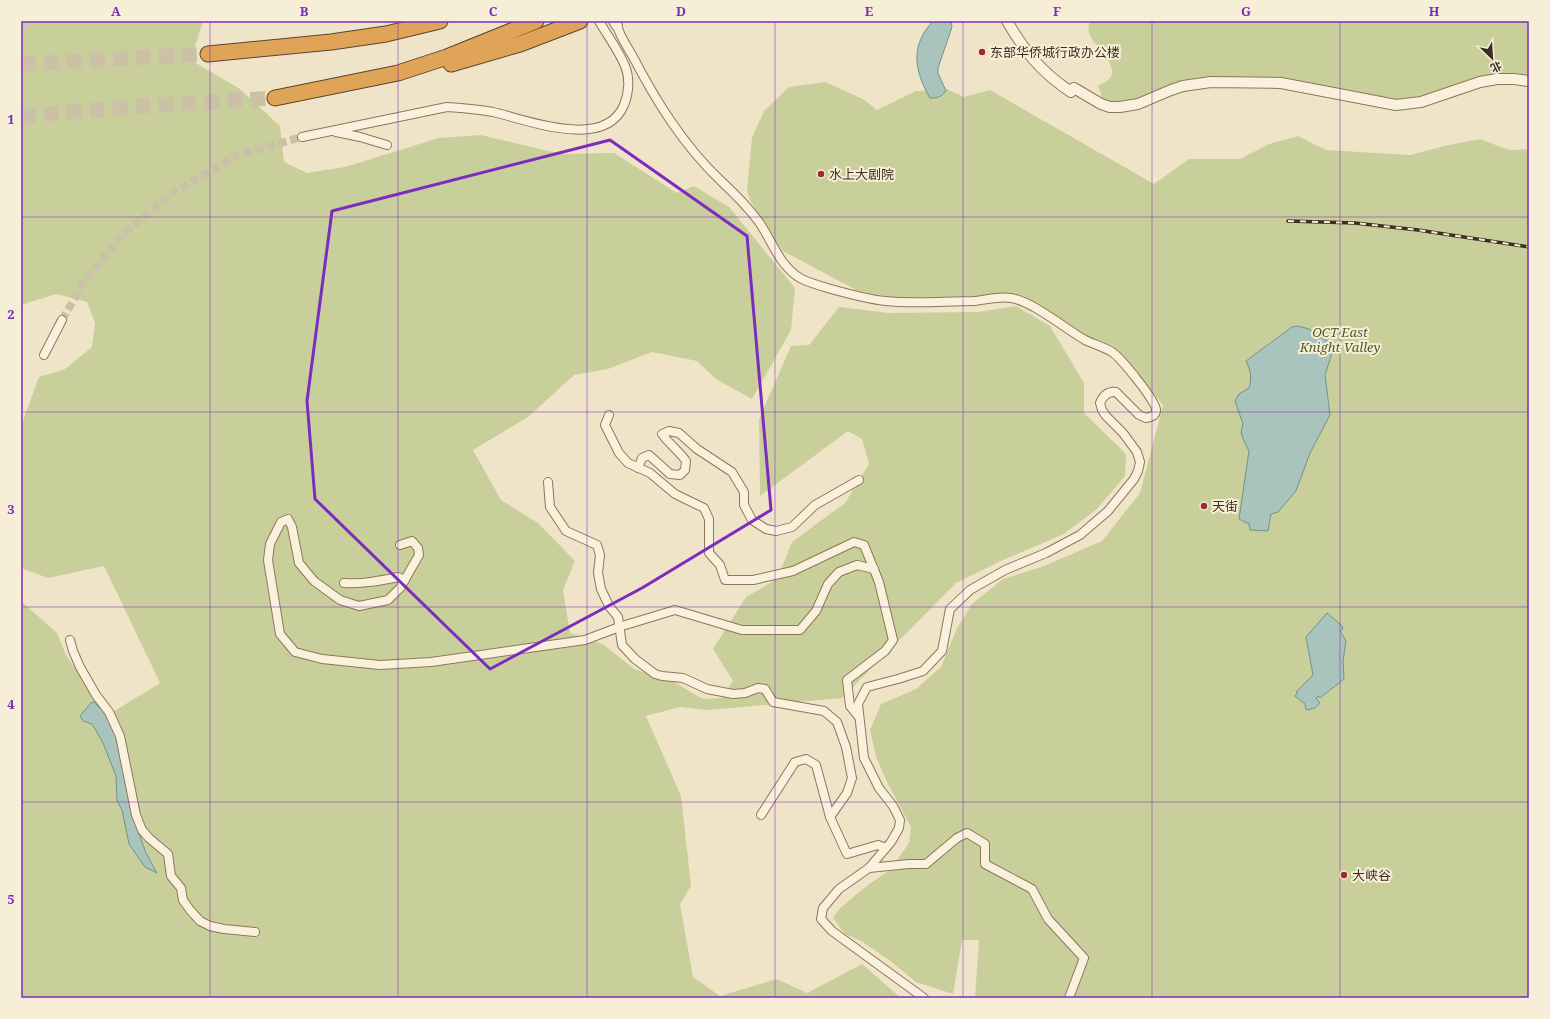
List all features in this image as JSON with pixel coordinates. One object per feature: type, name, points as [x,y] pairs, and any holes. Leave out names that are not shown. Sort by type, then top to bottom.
[{"type":"highway","points":[[386,34],[420,21]]},
{"type":"highway","points":[[208,54],[331,42],[386,34],[440,21]]},
{"type":"highway","points":[[398,73],[482,44],[536,21]]},
{"type":"highway","points":[[275,98],[475,58],[520,44],[580,21]]},
{"type":"street","points":[[302,137],[447,107],[470,108],[574,131],[595,128],[608,123],[621,110],[628,96],[627,77],[625,66],[599,21]]},
{"type":"street","points":[[1007,21],[1026,52],[1052,78],[1071,92],[1074,88],[1101,104],[1110,107],[1138,104],[1171,90],[1196,83],[1211,82],[1281,83],[1396,105],[1420,102],[1480,82],[1508,79],[1529,81]]},
{"type":"street","points":[[615,23],[661,108],[679,134],[710,171],[746,205],[781,259],[789,269],[801,278],[854,295],[884,301],[977,301],[1001,298],[1012,298],[1022,301],[1051,317],[1084,340],[1113,352],[1150,396],[1156,407],[1156,414],[1146,418],[1139,415],[1116,392],[1109,392],[1105,395],[1100,403],[1102,410],[1123,433],[1137,452],[1140,462],[1134,479],[1108,511],[1080,535],[1046,553],[1005,570],[970,590],[950,610],[942,651],[923,671],[898,680],[867,687],[858,704],[864,758],[879,788],[893,806],[900,820],[899,828],[891,842],[869,868],[839,889],[823,908],[821,919],[832,931],[847,943],[924,998]]},
{"type":"street","points":[[331,131],[360,137],[387,145]]},
{"type":"street","points":[[44,355],[62,320]]},
{"type":"street","points":[[608,415],[605,425],[619,454],[628,463],[650,473],[675,494],[704,508],[709,519],[709,554],[720,565],[725,580],[753,580],[793,571],[854,542],[864,545],[879,582],[893,640],[885,651],[847,680],[850,706],[859,717]]},
{"type":"street","points":[[638,468],[642,458],[649,455],[670,474],[680,475],[685,470],[686,461],[680,452],[669,444],[662,434],[669,431],[679,433],[697,449],[732,472],[744,492],[744,505],[752,520],[766,529],[776,531],[792,527],[815,505],[859,480]]},
{"type":"street","points":[[548,482],[550,507],[566,531],[597,545],[600,555],[598,573],[601,589],[609,606],[618,617],[622,645],[634,659],[655,674],[683,678],[707,689],[734,694],[746,694],[758,688],[766,689],[773,702],[824,710],[837,722],[846,748],[852,778],[847,793],[830,817]]},
{"type":"street","points":[[400,545],[412,541],[418,548],[419,555],[400,588],[388,600],[359,606],[340,600],[314,582],[299,563],[292,527],[288,519],[281,522],[270,544],[268,560],[280,634],[295,652],[322,660],[380,665],[431,662],[585,640],[619,627],[675,610],[742,630],[800,630],[816,611],[828,584],[839,572],[857,565],[874,569]]},
{"type":"street","points":[[344,583],[373,583],[398,577],[405,580]]},
{"type":"street","points":[[70,640],[80,667],[96,695],[109,712],[120,736],[136,815],[142,830],[168,854],[171,876],[181,888],[183,900],[186,905],[200,921],[210,926],[255,932]]},
{"type":"street","points":[[761,815],[795,762],[806,758],[816,765],[830,817],[847,854],[878,845],[886,848]]},
{"type":"street","points":[[869,868],[926,864],[957,838],[967,833],[985,844],[985,864],[1032,889],[1048,919],[1084,958],[1069,998]]},
{"type":"highlighted area","points":[[610,140],[747,236],[771,510],[642,588],[490,669],[315,499],[307,401],[332,211]]},
{"type":"green space","points":[[21,21],[203,21],[191,60],[240,89],[280,126],[284,162],[307,173],[345,167],[439,138],[481,135],[561,154],[614,153],[677,193],[694,186],[729,207],[795,288],[791,330],[752,399],[716,379],[697,361],[652,352],[608,369],[574,375],[528,417],[473,450],[501,500],[538,523],[575,561],[563,590],[570,633],[603,644],[634,669],[674,682],[703,699],[722,698],[733,681],[713,649],[746,597],[777,579],[792,542],[845,503],[869,464],[862,439],[848,431],[760,496],[759,419],[791,346],[809,345],[839,307],[889,313],[978,312],[1016,306],[1050,326],[1084,383],[1084,413],[1126,454],[1125,476],[1097,509],[1064,534],[1001,561],[956,583],[842,698],[708,710],[680,707],[646,716],[681,796],[691,886],[680,904],[693,977],[720,996],[777,979],[807,993],[862,964],[901,998],[21,998],[21,601],[57,633],[66,655],[108,715],[160,683],[104,566],[48,578],[21,568],[21,426],[39,377],[65,369],[92,347],[95,323],[87,302],[56,294],[21,305]]},
{"type":"green space","points":[[1090,21],[1529,21],[1529,78],[1481,77],[1427,95],[1409,100],[1395,101],[1287,80],[1201,79],[1133,100],[1117,103],[1103,101],[1098,85],[1108,80],[1112,75],[1112,68],[1089,33]]},
{"type":"green space","name":"OCT East Knight Valley","points":[[825,82],[863,99],[877,110],[916,91],[947,89],[964,97],[990,90],[1154,184],[1189,159],[1240,159],[1269,144],[1298,136],[1326,150],[1410,155],[1480,139],[1509,150],[1529,149],[1529,998],[975,998],[979,940],[962,940],[953,994],[916,982],[889,960],[861,941],[845,934],[833,918],[839,909],[869,884],[890,870],[909,843],[911,827],[887,782],[876,757],[870,730],[881,704],[916,689],[941,667],[957,628],[972,604],[1003,579],[1044,566],[1102,541],[1140,493],[1163,405],[1118,350],[1101,344],[1012,294],[903,299],[858,291],[783,251],[773,238],[750,200],[747,190],[752,138],[764,111],[789,87]]},
{"type":"water","points":[[933,21],[951,21],[952,27],[938,68],[938,73],[946,91],[939,97],[930,98],[920,78],[917,58],[921,40]]},
{"type":"water","points":[[1298,326],[1309,329],[1329,342],[1331,345],[1332,353],[1325,375],[1330,415],[1310,453],[1296,491],[1278,512],[1271,514],[1268,531],[1250,530],[1249,524],[1239,519],[1249,451],[1241,432],[1243,424],[1235,401],[1239,394],[1249,388],[1250,374],[1246,361],[1292,327]]},
{"type":"water","points":[[1327,613],[1342,626],[1343,629],[1340,631],[1346,641],[1343,661],[1344,679],[1320,698],[1318,696],[1316,698],[1320,703],[1315,708],[1306,710],[1305,704],[1295,696],[1297,693],[1296,692],[1313,675],[1306,637]]},
{"type":"water","points":[[94,702],[106,714],[116,729],[138,831],[146,853],[157,873],[145,867],[129,844],[122,810],[117,801],[116,776],[103,743],[92,724],[83,721],[80,716],[91,703]]},
{"type":"tunnel","points":[[21,64],[208,54]]},
{"type":"tunnel","points":[[21,116],[144,106],[275,98]]},
{"type":"tunnel","points":[[62,320],[85,280],[123,234],[172,193],[238,155],[302,137]]},
{"type":"railway","points":[[1288,221],[1355,223],[1418,230],[1529,247]]},
{"type":"place","name":"东部华侨城行政办公楼","points":[[982,52]]},
{"type":"place","name":"水上大剧院","points":[[821,174]]},
{"type":"place","name":"天街","points":[[1204,506]]},
{"type":"place","name":"大峡谷","points":[[1344,875]]}]
